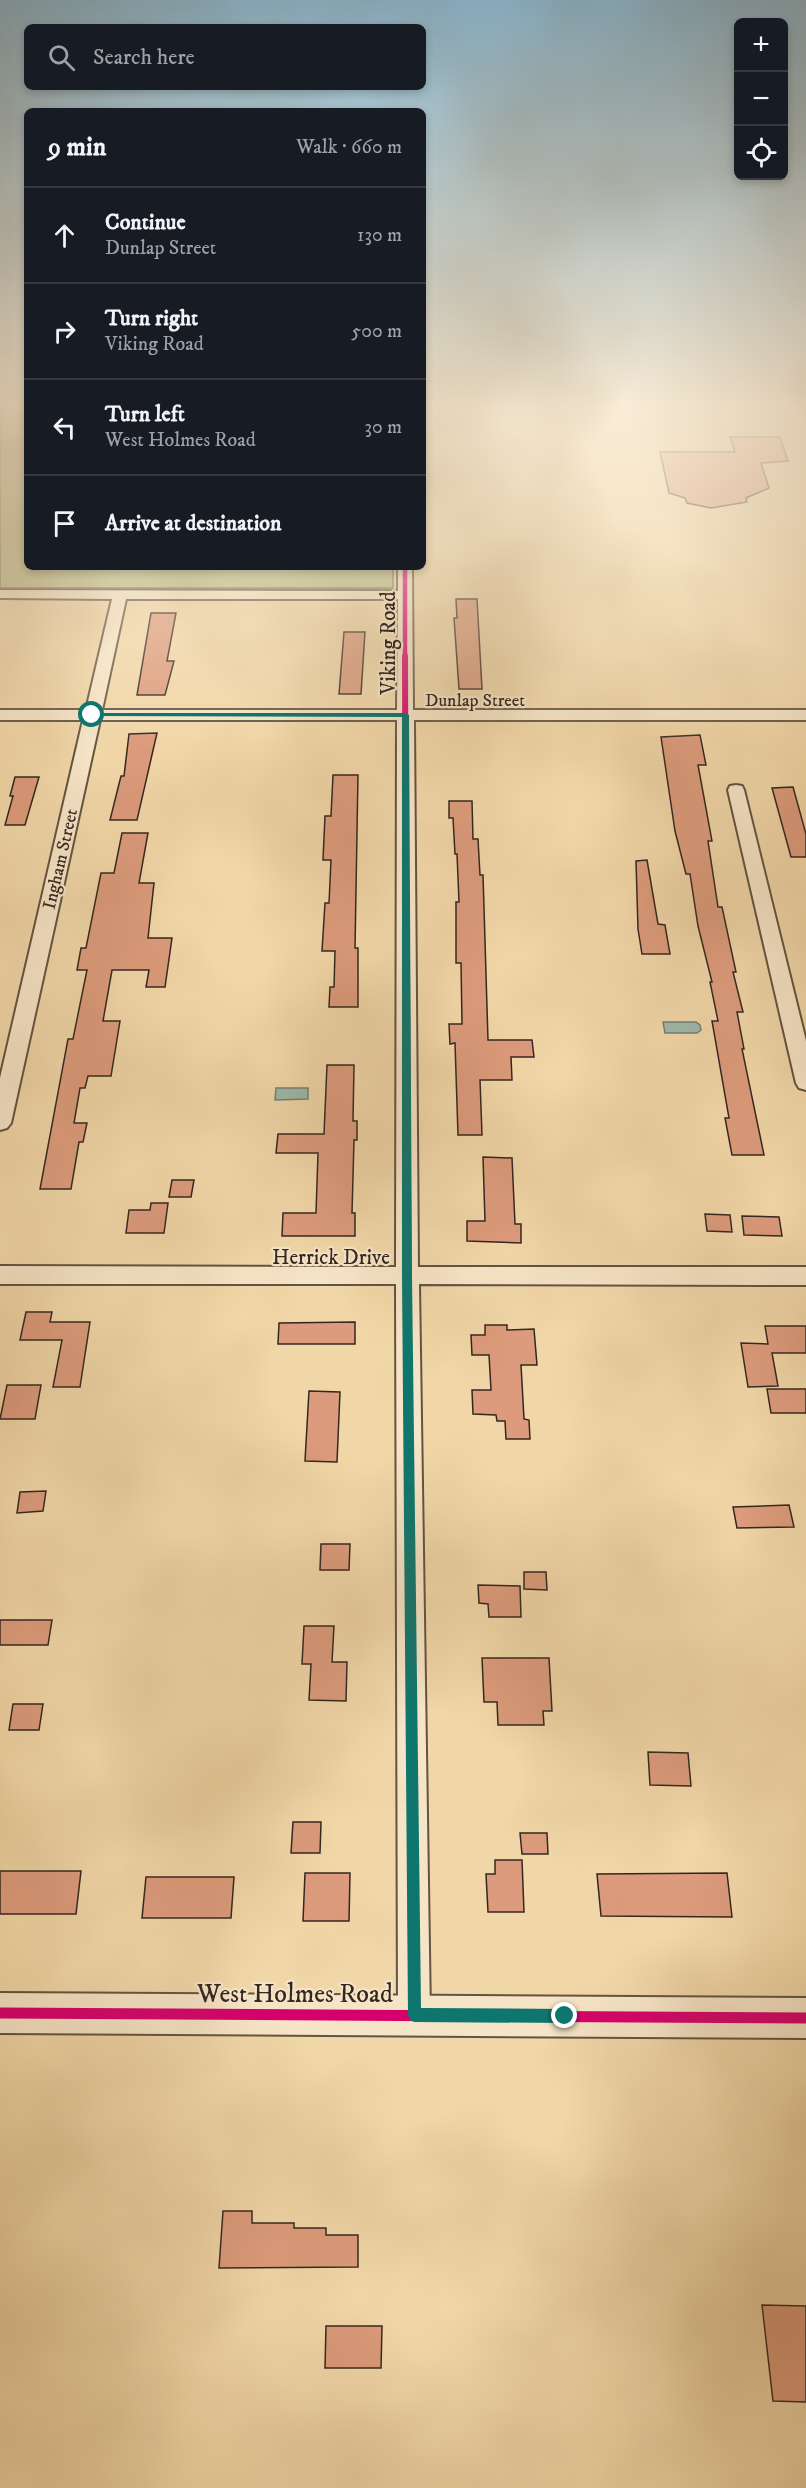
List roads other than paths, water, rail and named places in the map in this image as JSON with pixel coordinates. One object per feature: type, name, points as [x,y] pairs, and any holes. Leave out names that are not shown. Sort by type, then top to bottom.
[{"type":"street","name":"Viking Road","points":[[405,570],[407,1276],[414,2015]]},
{"type":"street","points":[[0,594],[406,595]]},
{"type":"street","name":"Ingham Street","points":[[0,1123],[120,594]]},
{"type":"street","name":"Dunlap Street","points":[[0,715],[806,715]]},
{"type":"street","points":[[736,790],[806,1083]]},
{"type":"street","name":"Herrick Drive","points":[[0,1275],[806,1276]]},
{"type":"street","name":"West Holmes Road","points":[[0,2013],[806,2018]]}]
